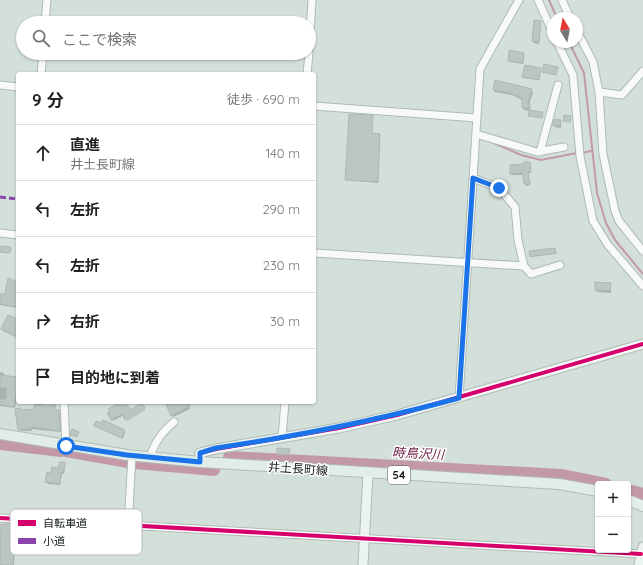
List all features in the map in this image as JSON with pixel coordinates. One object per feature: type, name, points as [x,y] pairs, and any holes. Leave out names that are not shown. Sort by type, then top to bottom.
[{"type":"main road","name":"井土長町線","points":[[0,434],[66,446],[200,462],[559,484],[595,490]]},
{"type":"main road","points":[[631,501],[643,506]]},
{"type":"street","points":[[46,16],[47,0]]},
{"type":"street","points":[[311,16],[312,0]]},
{"type":"street","points":[[459,398],[466,264],[480,69],[519,0]]},
{"type":"street","points":[[538,0],[547,20]]},
{"type":"street","points":[[562,0],[567,12]]},
{"type":"street","points":[[583,43],[593,62],[599,92],[603,154],[615,211],[619,221],[643,251]]},
{"type":"street","points":[[561,48],[573,75],[580,153],[593,221],[598,232],[643,286]]},
{"type":"street","points":[[41,72],[42,60]]},
{"type":"street","points":[[307,72],[308,60]]},
{"type":"street","points":[[599,92],[622,95],[643,71]]},
{"type":"street","points":[[0,85],[16,87]]},
{"type":"street","points":[[540,152],[558,85]]},
{"type":"street","points":[[316,106],[477,118]]},
{"type":"street","points":[[476,134],[527,150],[540,152],[564,147]]},
{"type":"street","points":[[473,178],[499,188],[515,207],[518,240],[524,266],[531,274],[560,265]]},
{"type":"street","points":[[0,233],[16,235]]},
{"type":"street","points":[[316,253],[466,264],[524,266]]},
{"type":"street","points":[[200,462],[200,453],[216,448],[282,438],[397,415],[643,344]]},
{"type":"street","points":[[64,404],[66,446]]},
{"type":"street","points":[[282,438],[285,404]]},
{"type":"street","points":[[150,457],[155,442],[174,422]]},
{"type":"street","points":[[129,509],[132,455]]},
{"type":"street","points":[[363,565],[368,473]]},
{"type":"street","points":[[0,518],[10,519]]},
{"type":"street","points":[[142,528],[364,540],[642,551],[639,565]]},
{"type":"building","points":[[534,20],[541,21],[539,42],[532,41]]},
{"type":"building","points":[[509,50],[524,53],[523,63],[508,61]]},
{"type":"building","points":[[544,64],[558,67],[556,75],[542,72]]},
{"type":"building","points":[[525,65],[541,68],[539,80],[522,77]]},
{"type":"building","points":[[495,80],[532,89],[528,103],[530,103],[530,108],[522,108],[522,98],[510,93],[493,90]]},
{"type":"building","points":[[529,110],[543,112],[542,118],[528,116]]},
{"type":"building","points":[[349,114],[373,115],[372,133],[380,134],[378,182],[345,180]]},
{"type":"building","points":[[564,115],[571,116],[570,122],[563,121]]},
{"type":"building","points":[[554,119],[561,120],[560,126],[552,125]]},
{"type":"building","points":[[524,162],[530,162],[531,172],[528,172],[530,184],[524,184],[522,173],[510,174],[510,165],[524,164]]},
{"type":"building","points":[[0,246],[11,247],[10,253],[0,252]]},
{"type":"building","points":[[555,248],[556,253],[530,257],[529,251]]},
{"type":"building","points":[[8,278],[16,281],[16,307],[0,304],[0,294],[5,294]]},
{"type":"building","points":[[595,282],[611,283],[610,291],[595,290]]},
{"type":"building","points":[[8,315],[16,318],[16,336],[1,329]]},
{"type":"building","points":[[0,375],[16,377],[14,407],[0,405],[0,399],[5,399],[7,388],[0,387]]},
{"type":"building","points":[[55,404],[54,410],[59,410],[60,431],[31,427],[31,429],[18,430],[15,409],[34,409],[34,405]]},
{"type":"building","points":[[117,404],[127,404],[130,410],[140,404],[143,404],[145,408],[125,420],[122,414],[111,420],[107,413],[110,412],[108,409]]},
{"type":"building","points":[[166,404],[189,404],[190,406],[171,416]]},
{"type":"building","points":[[103,420],[125,430],[122,438],[94,426],[96,421],[102,423]]},
{"type":"building","points":[[72,429],[79,432],[77,437],[70,435]]},
{"type":"building","points":[[277,448],[290,449],[289,455],[277,454]]},
{"type":"building","points":[[60,462],[65,462],[64,472],[61,472],[60,484],[45,482],[47,472],[51,473],[52,467],[58,468]]},
{"type":"building","points":[[1,524],[10,524],[10,555],[13,555],[13,565],[0,565]]},
{"type":"waterway","points":[[549,0],[554,12]]},
{"type":"waterway","points":[[572,48],[584,73],[597,193],[606,223],[615,240],[643,274]]},
{"type":"waterway","points":[[494,143],[521,155],[541,160],[577,153]]},
{"type":"waterway","points":[[582,153],[591,151]]},
{"type":"waterway","name":"時鳥沢川","points":[[0,444],[61,451]]},
{"type":"waterway","name":"時鳥沢川","points":[[66,451],[128,462]]},
{"type":"waterway","name":"時鳥沢川","points":[[229,457],[561,475],[595,482]]},
{"type":"waterway","name":"時鳥沢川","points":[[135,463],[214,470]]},
{"type":"waterway","name":"時鳥沢川","points":[[631,491],[643,494]]},
{"type":"marked path","points":[[0,197],[16,199]]},
{"type":"cycle path","points":[[200,462],[200,453],[339,428],[397,415],[643,344]]},
{"type":"cycle path","points":[[0,518],[10,519]]},
{"type":"cycle path","points":[[142,526],[641,554]]},
{"type":"route","points":[[66,446],[127,455],[200,462],[200,453],[216,448],[275,440],[339,428],[397,415],[459,398],[473,178],[485,181],[499,188]]}]
